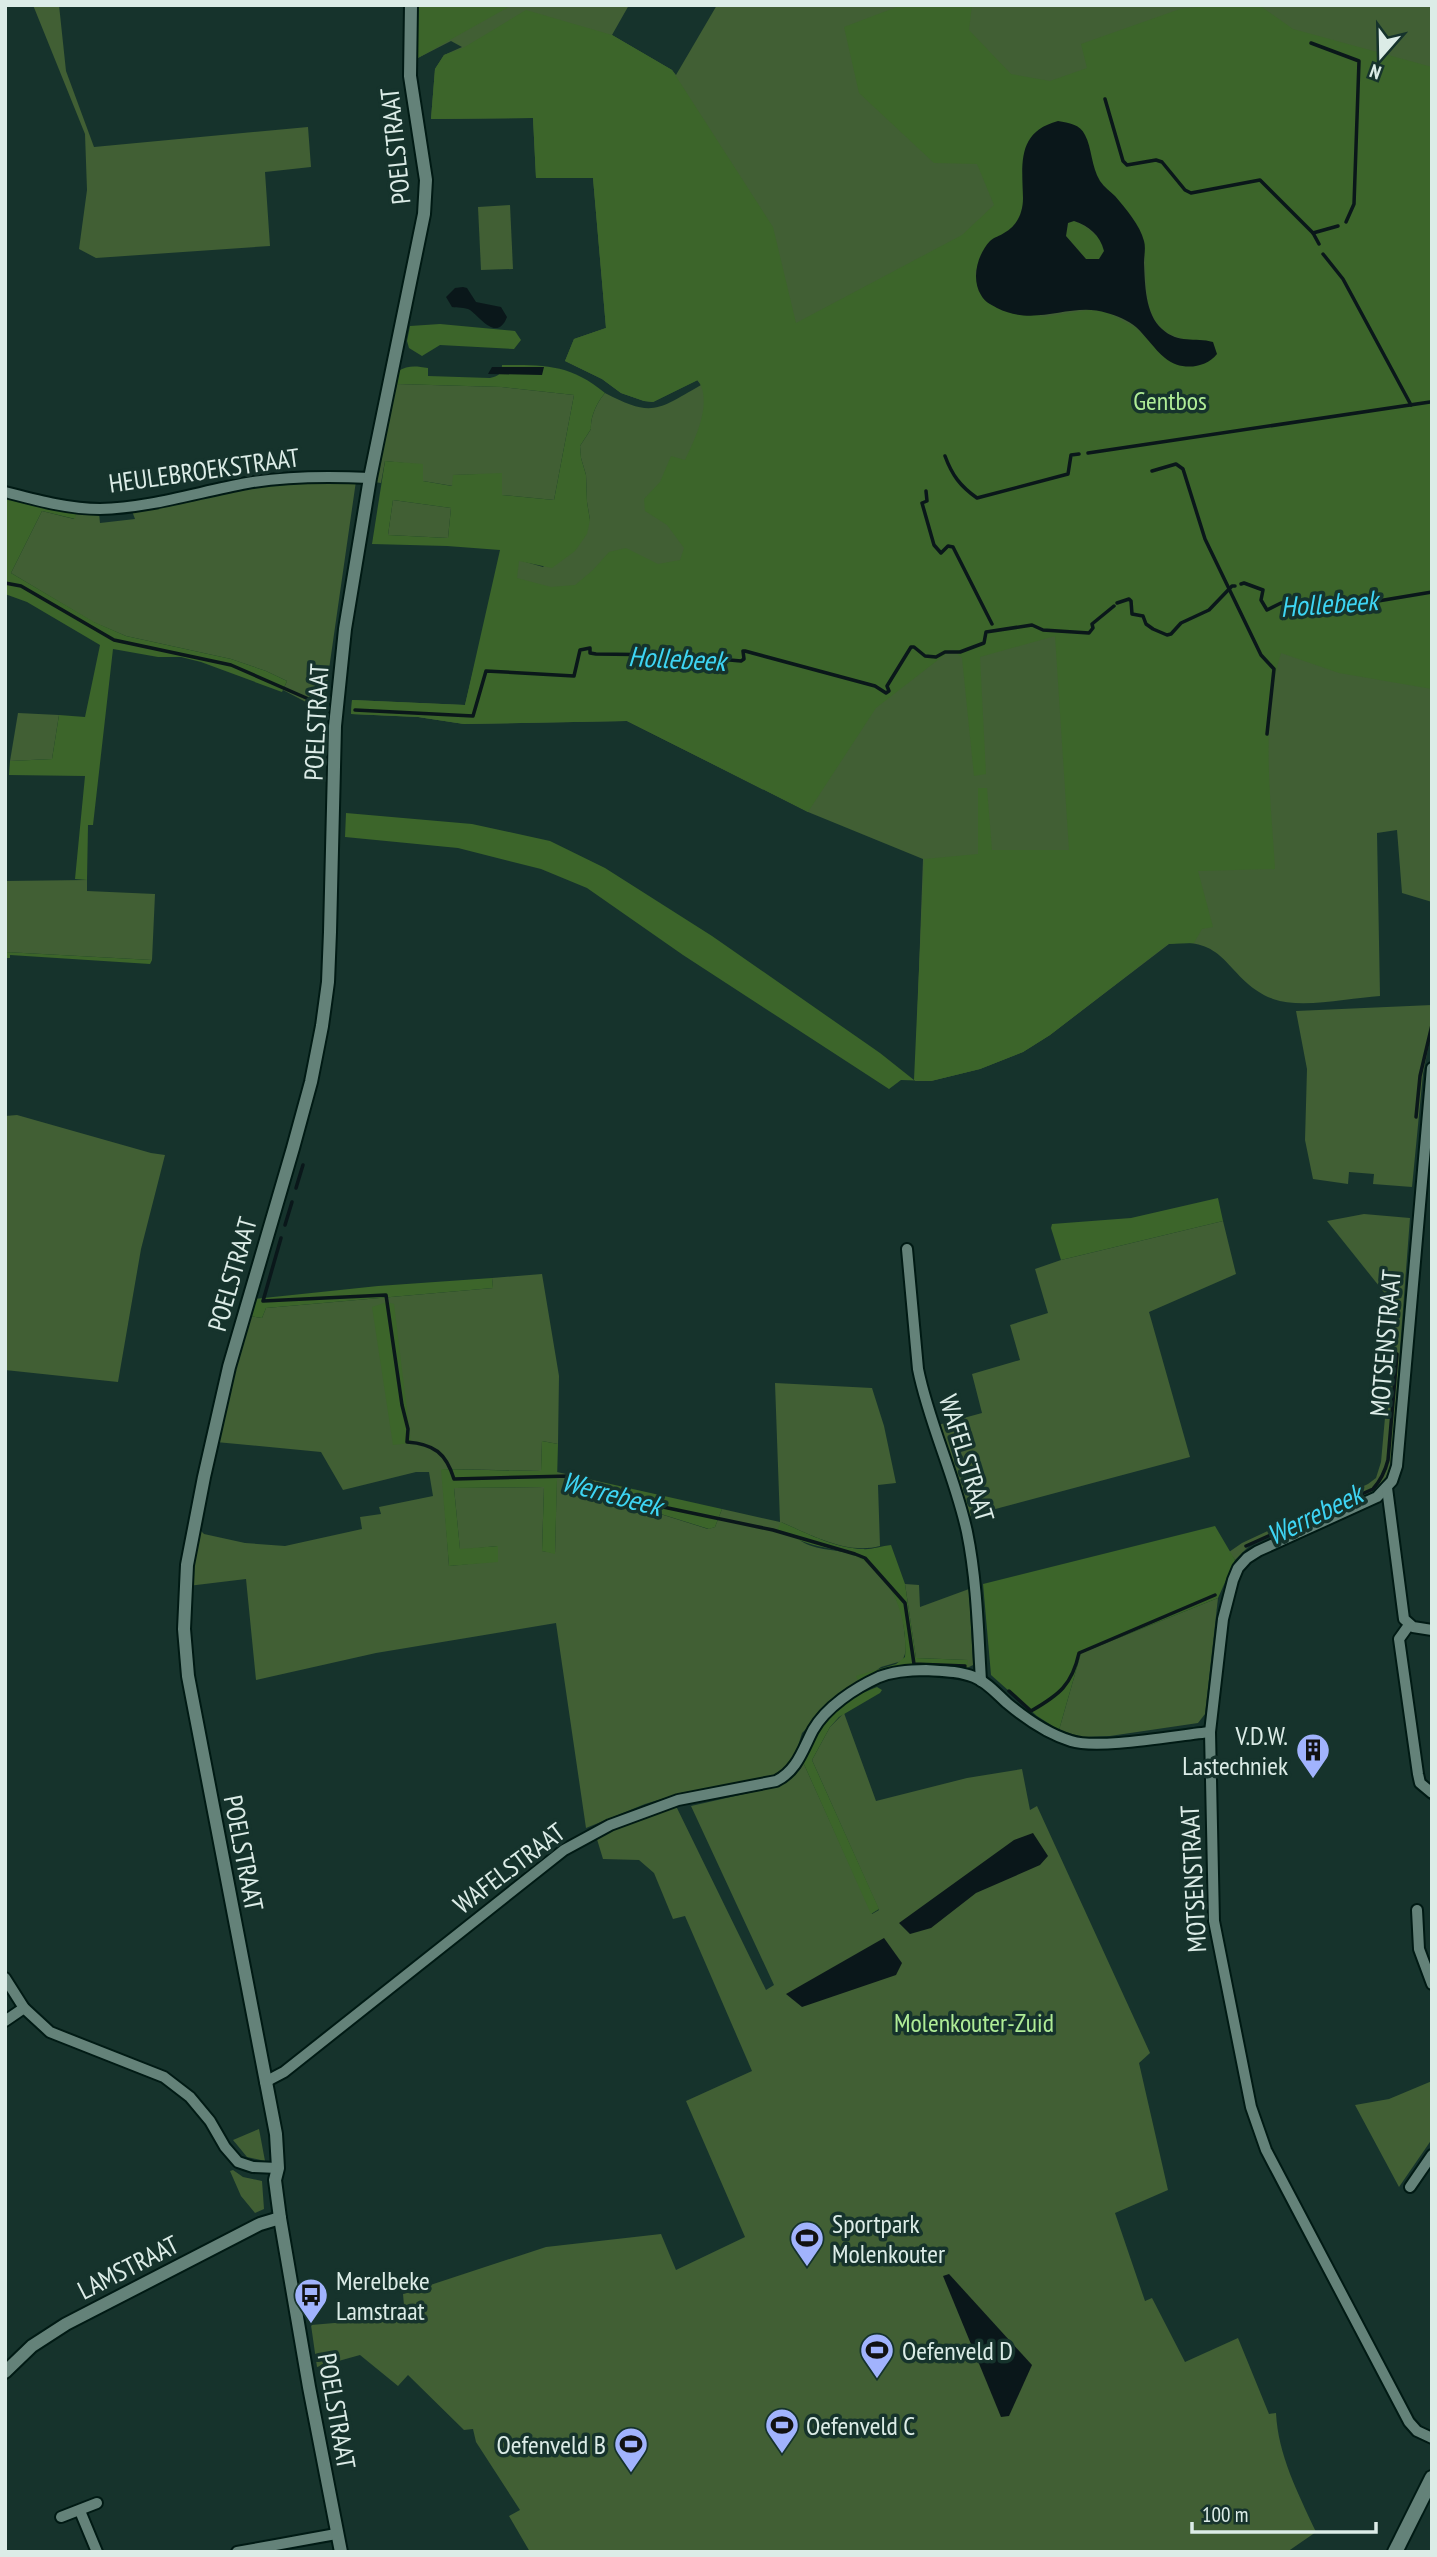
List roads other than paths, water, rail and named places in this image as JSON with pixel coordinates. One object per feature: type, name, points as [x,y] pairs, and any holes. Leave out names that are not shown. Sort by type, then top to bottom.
[{"type":"main road","points":[[1395,2552],[1430,2487]]},
{"type":"street","name":"POELSTRAAT","points":[[341,2552],[280,2217],[275,2180],[278,2147],[188,1675],[184,1605],[187,1565],[221,1400],[308,1095],[322,1026],[331,932],[335,726],[345,629],[370,478],[425,214],[426,180],[410,76],[411,5]]},
{"type":"street","name":"HEULEBROEKSTRAAT","points":[[5,492],[76,507],[99,509],[132,507],[282,478],[370,478]]},
{"type":"street","name":"MOTSENSTRAAT","points":[[1432,1068],[1397,1466],[1387,1488],[1377,1497],[1258,1550],[1238,1568],[1226,1600],[1210,1732],[1214,1921],[1254,2116],[1266,2150],[1409,2422],[1417,2431],[1432,2438]]},
{"type":"street","name":"WAFELSTRAAT","points":[[907,1250],[919,1377],[955,1485],[971,1555],[981,1681]]},
{"type":"street","points":[[1387,1488],[1402,1609],[1409,1625],[1432,1630]]},
{"type":"street","points":[[1409,1625],[1399,1639],[1418,1774],[1420,1783],[1432,1793]]},
{"type":"street","name":"WAFELSTRAAT","points":[[265,2081],[284,2071],[564,1850],[610,1825],[678,1800],[785,1777],[801,1757],[814,1729],[823,1717],[846,1697],[882,1676],[903,1671],[962,1673],[981,1681],[1029,1720],[1074,1742],[1114,1742],[1210,1732]]},
{"type":"street","points":[[1417,1910],[1419,1949],[1432,1984]]},
{"type":"street","points":[[5,1978],[24,2008],[50,2032],[164,2077],[178,2087],[210,2121],[230,2155],[238,2162],[253,2167],[278,2168]]},
{"type":"street","points":[[5,2021],[24,2008]]},
{"type":"street","points":[[1410,2186],[1432,2155]]},
{"type":"street","name":"LAMSTRAAT","points":[[5,2372],[32,2346],[65,2324],[260,2224],[280,2217]]},
{"type":"street","points":[[61,2518],[97,2503]]},
{"type":"street","points":[[80,2511],[97,2552]]},
{"type":"street","points":[[237,2552],[337,2534]]},
{"type":"waterway","points":[[1311,43],[1359,61],[1354,204],[1346,222]]},
{"type":"waterway","points":[[1105,99],[1123,161],[1127,165],[1156,160],[1162,162],[1185,190],[1191,193],[1260,180],[1313,233],[1319,244]]},
{"type":"waterway","points":[[1313,233],[1338,226]]},
{"type":"waterway","points":[[1323,254],[1343,279],[1411,405]]},
{"type":"waterway","points":[[1088,453],[1430,402]]},
{"type":"waterway","points":[[945,456],[957,480],[977,498],[1068,474],[1071,455],[1079,454]]},
{"type":"waterway","name":"Hollebeek","points":[[1152,471],[1176,464],[1183,469],[1205,539],[1261,655],[1274,669],[1267,734]]},
{"type":"waterway","points":[[926,491],[927,501],[922,503],[934,545],[941,553],[948,546],[953,547],[992,624]]},
{"type":"waterway","name":"Hollebeek","points":[[5,583],[21,586],[114,640],[231,665],[320,704]]},
{"type":"waterway","name":"Hollebeek","points":[[1241,584],[1263,590],[1261,600],[1267,610],[1281,603],[1341,600],[1360,604],[1432,592]]},
{"type":"waterway","name":"Hollebeek","points":[[1117,603],[1129,599],[1132,614],[1143,616],[1146,624],[1167,635],[1181,623],[1209,610],[1235,586]]},
{"type":"waterway","name":"Hollebeek","points":[[355,710],[473,716],[486,671],[574,676],[580,650],[590,648],[590,653],[596,654],[673,655],[741,661],[745,651],[875,686],[886,693],[889,691],[887,686],[911,647],[925,656],[936,657],[945,652],[960,652],[984,643],[986,632],[1032,625],[1043,630],[1089,633],[1093,628],[1092,624],[1114,606]]},
{"type":"waterway","name":"Werrebeek","points":[[1416,1117],[1420,1076],[1432,1025]]},
{"type":"waterway","name":"Werrebeek","points":[[296,1188],[303,1165]]},
{"type":"waterway","name":"Werrebeek","points":[[285,1225],[292,1202]]},
{"type":"waterway","name":"Werrebeek","points":[[281,1238],[263,1301],[386,1295],[408,1429],[407,1442],[425,1445],[438,1452],[443,1456],[454,1479],[570,1476],[644,1503],[773,1530],[855,1554],[865,1558],[905,1603],[914,1664],[965,1666]]},
{"type":"waterway","name":"Werrebeek","points":[[1246,1546],[1376,1486],[1388,1460],[1397,1354]]},
{"type":"waterway","name":"Werrebeek","points":[[1009,1691],[1031,1711],[1063,1688],[1079,1653],[1215,1595]]},
{"type":"place","name":"V.D.W. Lastechniek","points":[[1313,1780]]},
{"type":"place","name":"Sportpark Molenkouter","points":[[807,2268]]},
{"type":"place","name":"Merelbeke Lamstraat","points":[[311,2325]]},
{"type":"place","name":"Oefenveld D","points":[[877,2380]]},
{"type":"place","name":"Oefenveld C","points":[[782,2455]]},
{"type":"place","name":"Oefenveld B","points":[[631,2474]]},
{"type":"park label","name":"Gentbos","points":[[1170,400]]},
{"type":"park label","name":"Molenkouter-Zuid","points":[[974,2022]]}]
